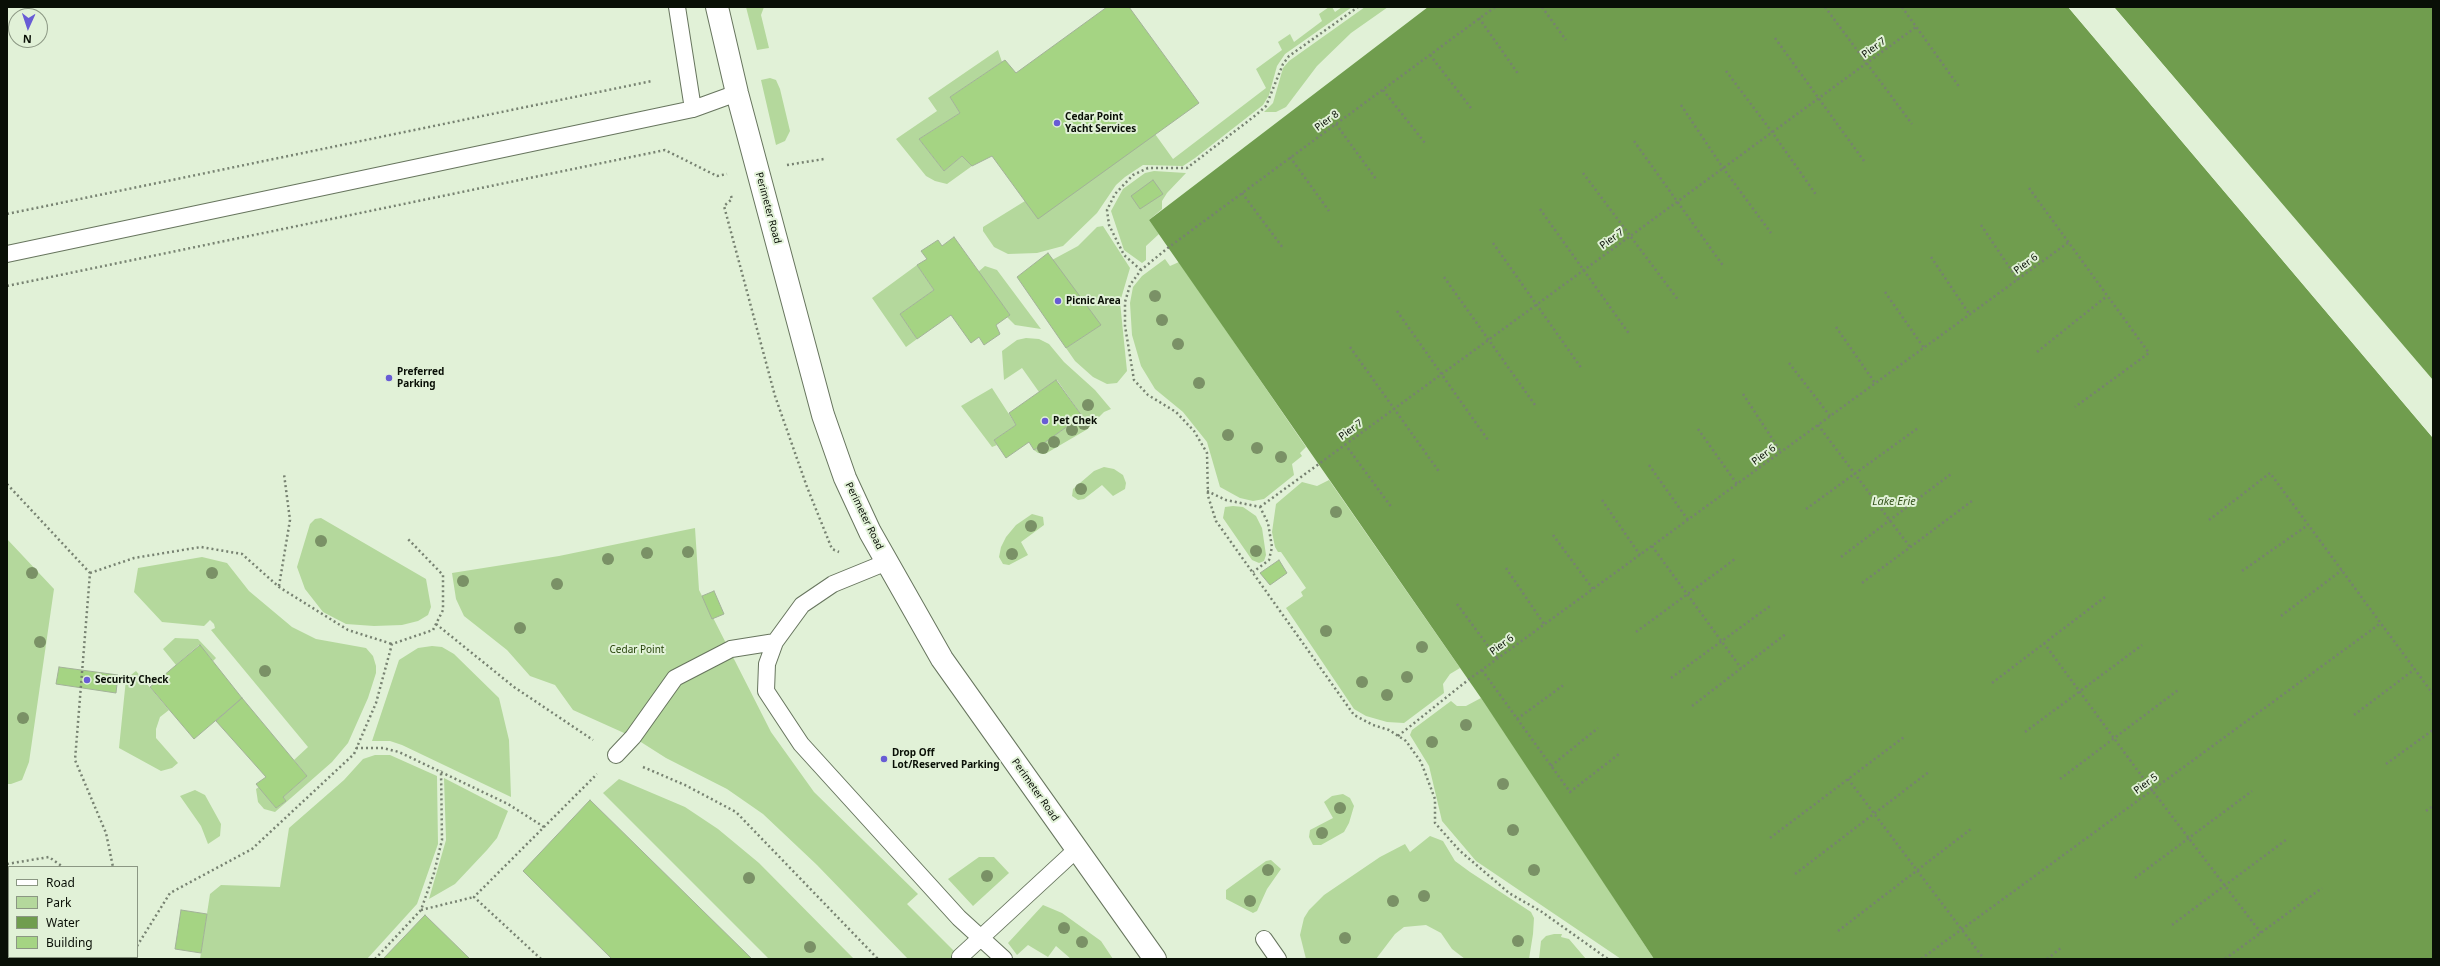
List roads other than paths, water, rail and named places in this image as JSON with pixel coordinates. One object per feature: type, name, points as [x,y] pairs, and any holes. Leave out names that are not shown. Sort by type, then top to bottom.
[{"type":"street","name":"Perimeter Road","points":[[717,7],[737,93],[823,415],[845,478],[887,562],[942,659],[1155,959]]},
{"type":"lane","points":[[677,7],[693,110]]},
{"type":"lane","points":[[7,254],[693,110],[737,93]]},
{"type":"lane","points":[[887,562],[829,586],[802,605],[775,642],[767,664],[766,691],[801,744],[981,939],[1004,959]]},
{"type":"lane","points":[[616,755],[633,736],[675,678],[731,649],[775,642]]},
{"type":"lane","points":[[960,957],[1077,848]]},
{"type":"lane","points":[[1264,939],[1278,959]]},
{"type":"water","name":"Lake Erie","points":[[1428,7],[2068,7],[2433,438],[2433,959],[1654,959],[1481,698],[1149,220]]},
{"type":"water","points":[[2114,7],[2433,7],[2433,380]]},
{"type":"place","name":"Cedar Point Yacht Services","points":[[1057,123]]},
{"type":"place","name":"Picnic Area","points":[[1058,301]]},
{"type":"place","name":"Preferred Parking","points":[[389,378]]},
{"type":"place","name":"Pet Chek","points":[[1045,421]]},
{"type":"place","name":"Security Check","points":[[87,680]]},
{"type":"place","name":"Drop Off Lot/Reserved Parking","points":[[884,759]]},
{"type":"park label","name":"Cedar Point","points":[[637,650]]}]
